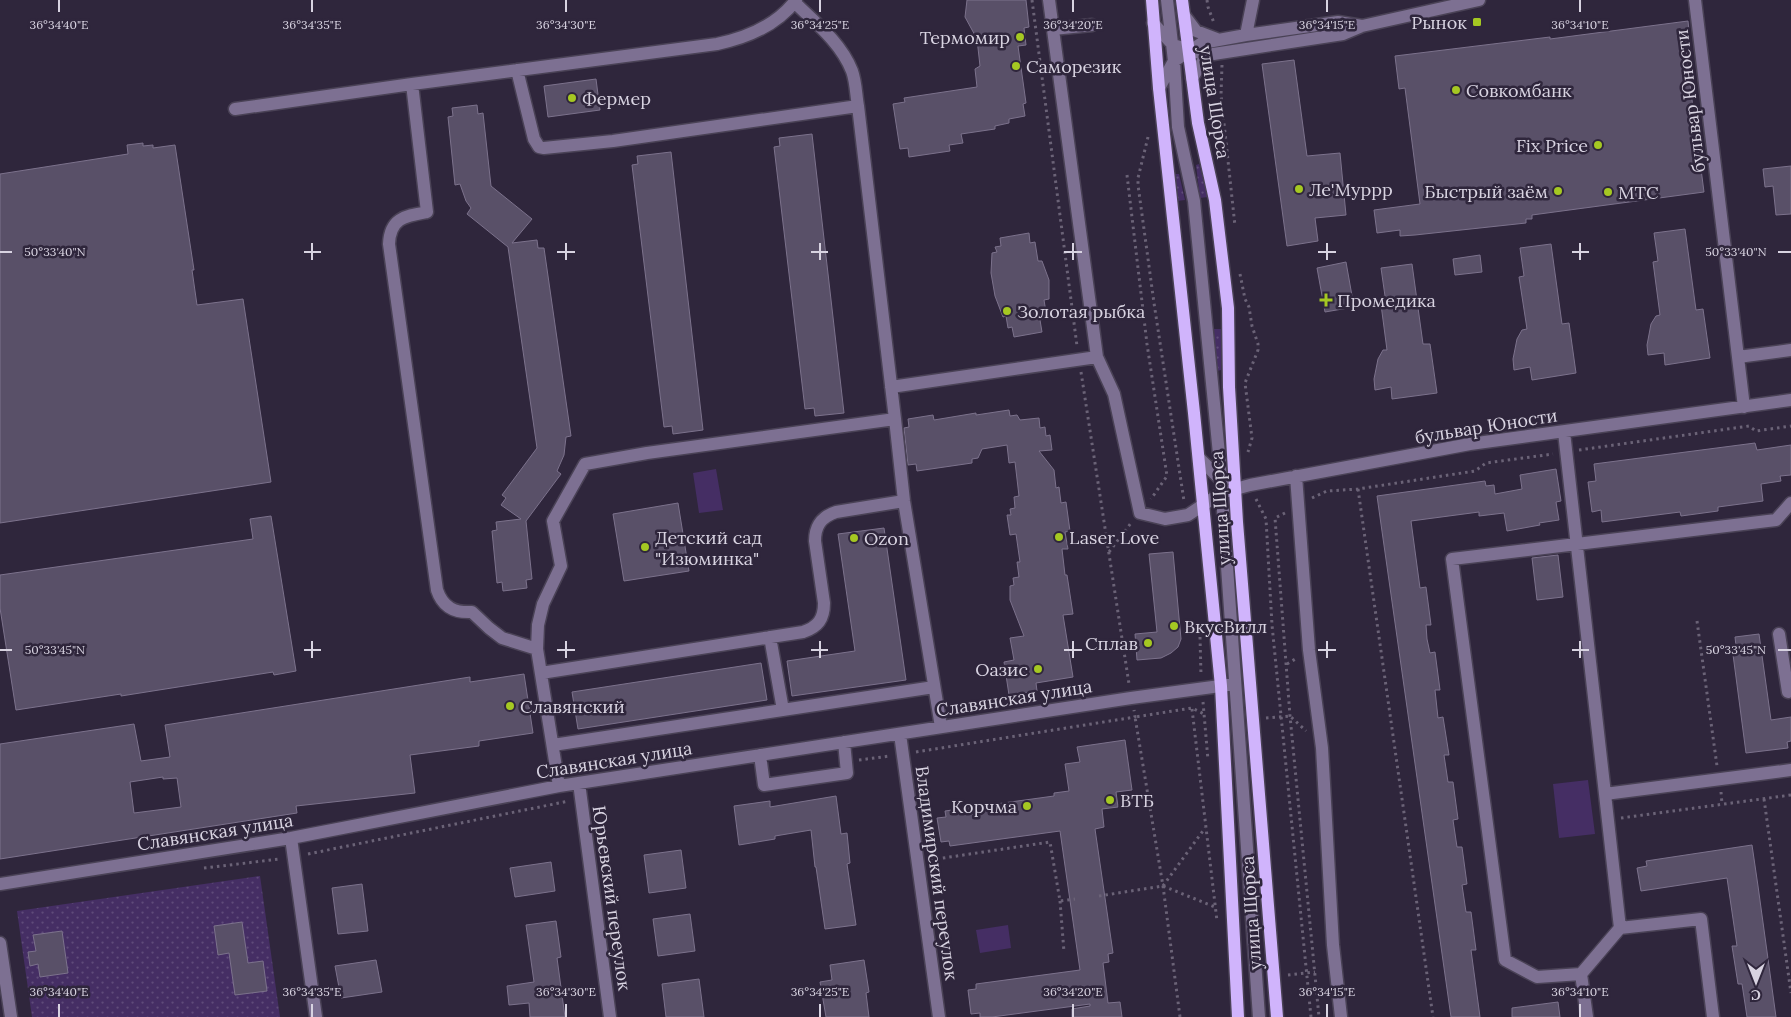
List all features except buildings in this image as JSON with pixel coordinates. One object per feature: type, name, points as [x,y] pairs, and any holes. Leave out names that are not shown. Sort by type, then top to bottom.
[{"type":"main road","name":"улица Щорса","points":[[1152,0],[1158,88],[1221,686],[1238,1017]]},
{"type":"main road","name":"улица Щорса","points":[[1182,0],[1198,123],[1215,200],[1228,308],[1229,386],[1237,522],[1277,1017]]},
{"type":"street","points":[[1049,0],[1097,357],[1114,394],[1140,513]]},
{"type":"street","name":"улица Щорса","points":[[1167,0],[1173,45],[1178,127],[1194,201],[1220,480],[1259,1017]]},
{"type":"street","points":[[1246,35],[1252,0]]},
{"type":"street","points":[[1153,23],[1173,45],[1206,55],[1344,34],[1362,26],[1479,0]]},
{"type":"street","name":"бульвар Юности","points":[[1696,0],[1744,407]]},
{"type":"street","points":[[235,109],[730,41],[769,24],[795,1],[829,35],[842,52],[852,72],[858,106],[904,501],[940,727]]},
{"type":"street","points":[[1184,15],[1196,30],[1219,39]]},
{"type":"street","points":[[1158,88],[1174,61],[1202,43],[1338,22],[1362,26]]},
{"type":"street","points":[[1053,29],[1092,25]]},
{"type":"street","points":[[1192,78],[1206,55]]},
{"type":"street","points":[[517,70],[534,139],[539,147],[544,148],[613,141],[858,106]]},
{"type":"street","points":[[412,84],[427,212],[409,215],[400,219],[393,226],[389,234],[388,244],[437,590],[440,599],[454,611],[472,612],[502,638],[537,649]]},
{"type":"street","points":[[1738,357],[1791,350]]},
{"type":"street","points":[[891,387],[1097,357]]},
{"type":"street","name":"бульвар Юности","points":[[1140,513],[1165,519],[1188,515],[1221,493],[1250,485],[1470,444],[1791,400]]},
{"type":"street","points":[[559,786],[537,649],[538,625],[543,604],[561,566],[553,521],[585,464],[647,453],[894,419]]},
{"type":"street","points":[[1564,432],[1620,928]]},
{"type":"street","points":[[1198,458],[1220,480],[1236,489]]},
{"type":"street","points":[[1296,476],[1309,650],[1322,748],[1334,945],[1341,1017]]},
{"type":"street","points":[[541,673],[803,632],[812,629],[820,622],[824,613],[814,541],[815,531],[819,522],[836,512],[904,501]]},
{"type":"street","points":[[1713,1017],[1701,919],[1620,928],[1581,974],[1537,977],[1505,960],[1452,559],[1776,520],[1791,503]]},
{"type":"street","points":[[1779,634],[1788,692],[1791,692]]},
{"type":"street","points":[[770,637],[784,710]]},
{"type":"street","points":[[1247,648],[1235,684],[1252,705]]},
{"type":"street","name":"Славянская улица","points":[[0,884],[291,838],[559,786],[1131,698],[1235,684]]},
{"type":"street","points":[[553,745],[934,687]]},
{"type":"street","name":"Владимирский переулок","points":[[900,734],[939,1017]]},
{"type":"street","points":[[760,755],[764,785],[847,773],[844,742]]},
{"type":"street","points":[[1605,794],[1791,770]]},
{"type":"street","name":"Юрьевский переулок","points":[[579,783],[610,1017]]},
{"type":"street","points":[[291,838],[316,1017]]},
{"type":"street","points":[[0,943],[11,1017]]},
{"type":"street","points":[[1581,974],[1587,1017]]},
{"type":"path","points":[[1207,0],[1219,39]]},
{"type":"path","points":[[1223,53],[1221,95],[1235,236]]},
{"type":"path","points":[[1109,552],[1168,476],[1147,344],[1127,175]]},
{"type":"path","points":[[1240,272],[1245,299],[1249,306],[1252,326],[1258,344],[1258,350],[1245,382],[1252,438],[1247,458]]},
{"type":"path","points":[[1319,1017],[1290,716],[1275,518],[1327,492],[1358,489],[1475,470],[1486,463],[1749,426],[1756,431],[1791,426]]},
{"type":"path","points":[[1250,485],[1266,519],[1272,625],[1311,1017]]},
{"type":"path","points":[[1358,489],[1433,1017]]},
{"type":"path","points":[[1697,621],[1722,804]]},
{"type":"path","points":[[1192,708],[1217,926]]},
{"type":"path","points":[[846,762],[1192,708],[1223,722]]},
{"type":"path","points":[[1253,718],[1290,716]]},
{"type":"path","points":[[1290,716],[1322,748]]},
{"type":"path","points":[[1135,717],[1162,886],[1180,1017]]},
{"type":"path","points":[[1608,819],[1791,795]]},
{"type":"path","points":[[294,857],[581,799]]},
{"type":"path","points":[[1764,799],[1791,993]]},
{"type":"path","points":[[1162,886],[1205,828]]},
{"type":"path","points":[[918,862],[1050,842],[1060,901],[1064,952]]},
{"type":"path","points":[[1099,896],[1162,886],[1215,908]]},
{"type":"path","points":[[1060,901],[1075,899]]},
{"type":"shaded area","points":[[1199,164],[1208,197],[1200,198],[1196,165]]},
{"type":"shaded area","points":[[1175,174],[1179,174],[1185,200],[1177,201]]},
{"type":"shaded area","points":[[1214,329],[1222,329],[1221,370],[1217,371]]},
{"type":"shaded area","points":[[716,469],[723,510],[699,513],[693,473]]},
{"type":"shaded area","points":[[1588,780],[1595,834],[1559,838],[1553,784]]},
{"type":"shaded area","points":[[260,876],[280,1017],[32,1017],[17,911]]},
{"type":"shaded area","points":[[1008,925],[1011,948],[980,953],[976,930]]},
{"type":"place","name":"Рынок","points":[[1477,22]]},
{"type":"place","name":"Термомир","points":[[1020,37]]},
{"type":"place","name":"Саморезик","points":[[1016,66]]},
{"type":"place","name":"Совкомбанк","points":[[1456,90]]},
{"type":"place","name":"Фермер","points":[[572,98]]},
{"type":"place","name":"Fix Price","points":[[1598,145]]},
{"type":"place","name":"Ле'Муррр","points":[[1299,189]]},
{"type":"place","name":"Быстрый заём","points":[[1558,191]]},
{"type":"place","name":"МТС","points":[[1608,192]]},
{"type":"place","name":"Промедика","points":[[1326,300]]},
{"type":"place","name":"Золотая рыбка","points":[[1007,311]]},
{"type":"place","name":"Laser Love","points":[[1059,537]]},
{"type":"place","name":"Ozon","points":[[854,538]]},
{"type":"place","name":"Детский сад \"Изюминка\"","points":[[645,547]]},
{"type":"place","name":"ВкусВилл","points":[[1174,626]]},
{"type":"place","name":"Сплав","points":[[1148,643]]},
{"type":"place","name":"Оазис","points":[[1038,669]]},
{"type":"place","name":"Славянский","points":[[510,706]]},
{"type":"place","name":"ВТБ","points":[[1110,800]]},
{"type":"place","name":"Корчма","points":[[1027,806]]}]
